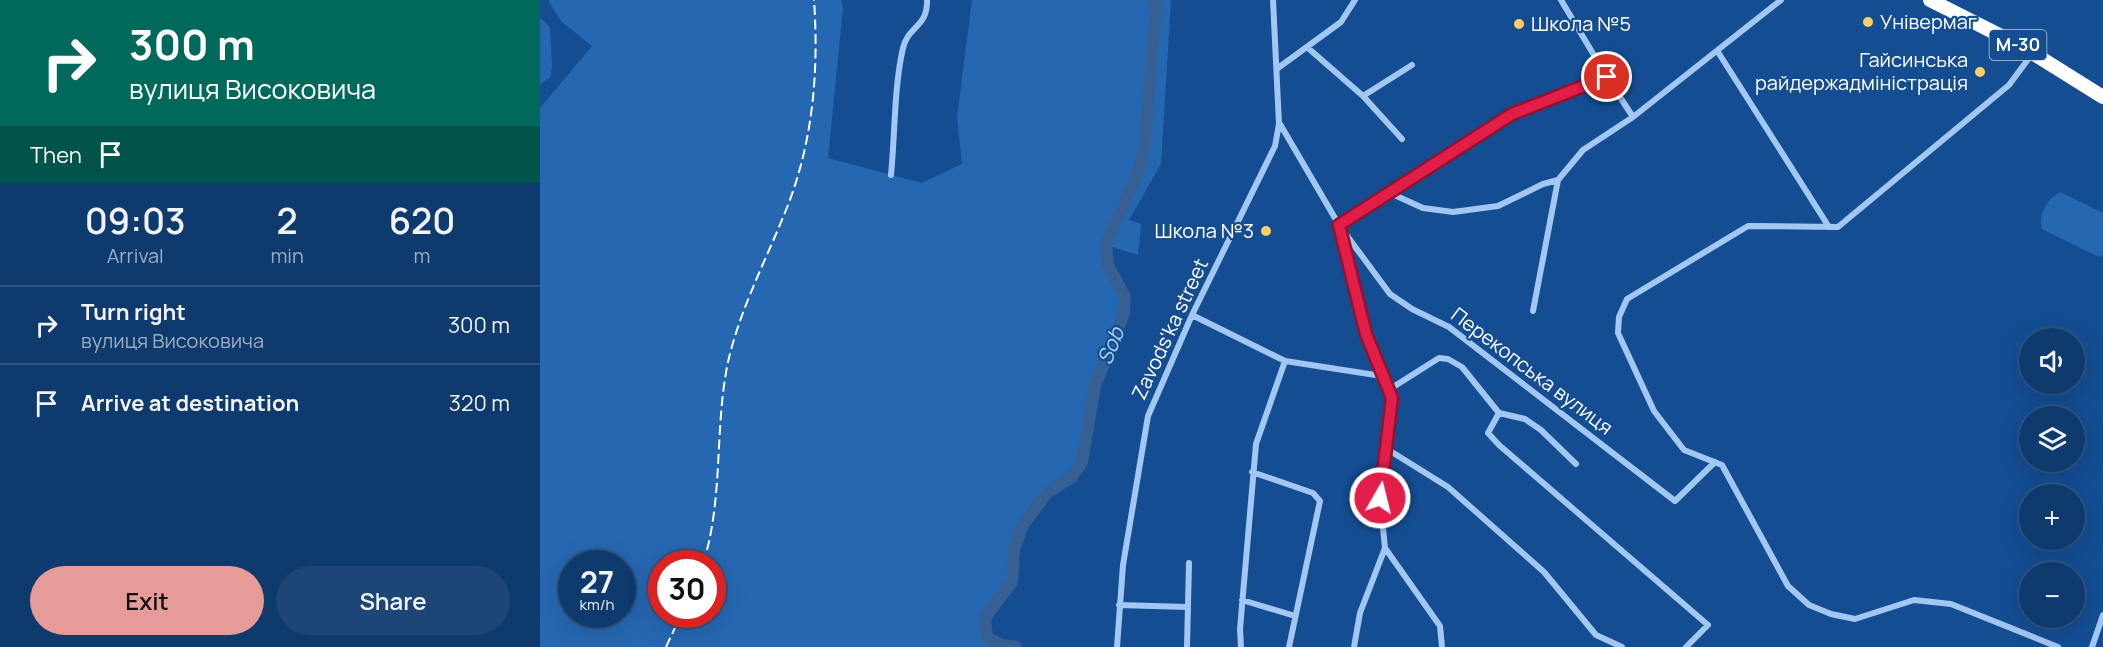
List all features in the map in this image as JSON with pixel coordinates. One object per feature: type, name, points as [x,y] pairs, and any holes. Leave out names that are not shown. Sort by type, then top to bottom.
[{"type":"highway","name":"М-30","points":[[1930,0],[2032,53],[2102,94]]},
{"type":"street","points":[[891,175],[902,52],[910,32],[924,20],[927,0]]},
{"type":"street","name":"Zavods'ka street","points":[[1117,647],[1119,606],[1146,426],[1192,315],[1268,164],[1280,124],[1273,0]]},
{"type":"street","points":[[1278,68],[1341,22],[1355,0]]},
{"type":"street","points":[[1561,0],[1633,117]]},
{"type":"street","points":[[1533,311],[1558,180],[1583,150],[1633,117],[1781,0]]},
{"type":"street","points":[[1308,48],[1363,96],[1402,139]]},
{"type":"street","points":[[1718,52],[1828,227]]},
{"type":"street","points":[[2032,53],[2009,86],[1944,142],[1838,227],[1748,226],[1627,299],[1618,317],[1618,333],[1654,411],[1684,450],[1722,465],[1788,586],[1809,605],[1831,614],[1855,619],[1914,600],[1951,604],[2058,647]]},
{"type":"street","points":[[1363,96],[1412,65]]},
{"type":"street","points":[[1339,225],[1447,153],[1512,114],[1607,77]]},
{"type":"street","points":[[1280,124],[1339,225],[1362,321],[1382,376],[1390,388],[1392,410],[1380,498],[1385,548],[1363,604],[1354,647]]},
{"type":"street","points":[[1390,193],[1423,208],[1453,212],[1498,206],[1543,184],[1558,180]]},
{"type":"street","name":"Перекопська вулиця","points":[[1339,225],[1390,294],[1412,309],[1449,327],[1675,501],[1715,462]]},
{"type":"street","points":[[1192,315],[1285,361],[1382,376]]},
{"type":"street","points":[[1390,388],[1439,358],[1448,359],[1462,367],[1499,413],[1525,419],[1533,424],[1576,464]]},
{"type":"street","points":[[1241,647],[1242,600],[1256,444],[1285,361]]},
{"type":"street","points":[[1499,413],[1488,433],[1499,445],[1708,625],[1686,647]]},
{"type":"street","points":[[1387,449],[1448,487],[1544,572],[1596,635],[1622,647]]},
{"type":"street","points":[[1252,472],[1313,493],[1320,501],[1289,647]]},
{"type":"street","points":[[1385,548],[1440,626],[1442,647]]},
{"type":"street","points":[[1187,647],[1189,563]]},
{"type":"street","points":[[1242,600],[1295,616]]},
{"type":"street","points":[[1119,606],[1187,607]]},
{"type":"street","points":[[2092,647],[2103,615]]},
{"type":"shaded area","points":[[548,0],[841,0],[843,8],[828,158],[922,183],[962,164],[957,117],[972,0],[1171,0],[1161,164],[1129,220],[1141,224],[1138,255],[1106,245],[1108,265],[1123,292],[1125,307],[1095,386],[1082,462],[1072,477],[1047,493],[1023,525],[1014,550],[1012,582],[985,618],[987,638],[1002,645],[1016,647],[540,647],[540,108],[592,46],[561,21]]},
{"type":"shaded area","points":[[540,18],[550,27],[552,68],[550,78],[540,84]]},
{"type":"shaded area","points":[[2060,192],[2103,213],[2103,255],[2099,257],[2042,229],[2041,218],[2045,207]]},
{"type":"waterway","name":"Sob","points":[[1016,647],[1002,645],[987,638],[985,618],[1012,582],[1014,550],[1023,525],[1047,493],[1072,477],[1082,462],[1095,386],[1124,313],[1125,297],[1108,265],[1106,244],[1133,184],[1144,152],[1156,10],[1154,0]]},
{"type":"railway","points":[[707,550],[714,514],[721,413],[728,362],[746,304],[795,185],[808,133],[816,53],[814,0]]},
{"type":"railway","points":[[666,647],[675,628]]},
{"type":"place","name":"Універмаг","points":[[1868,22]]},
{"type":"place","name":"Школа №5","points":[[1519,24]]},
{"type":"place","name":"Гайсинська райдержадміністрація","points":[[1980,72]]},
{"type":"place","name":"Школа №3","points":[[1266,231]]},
{"type":"route","points":[[1380,498],[1392,398],[1362,321],[1339,225],[1447,153],[1512,114],[1607,77]]}]
